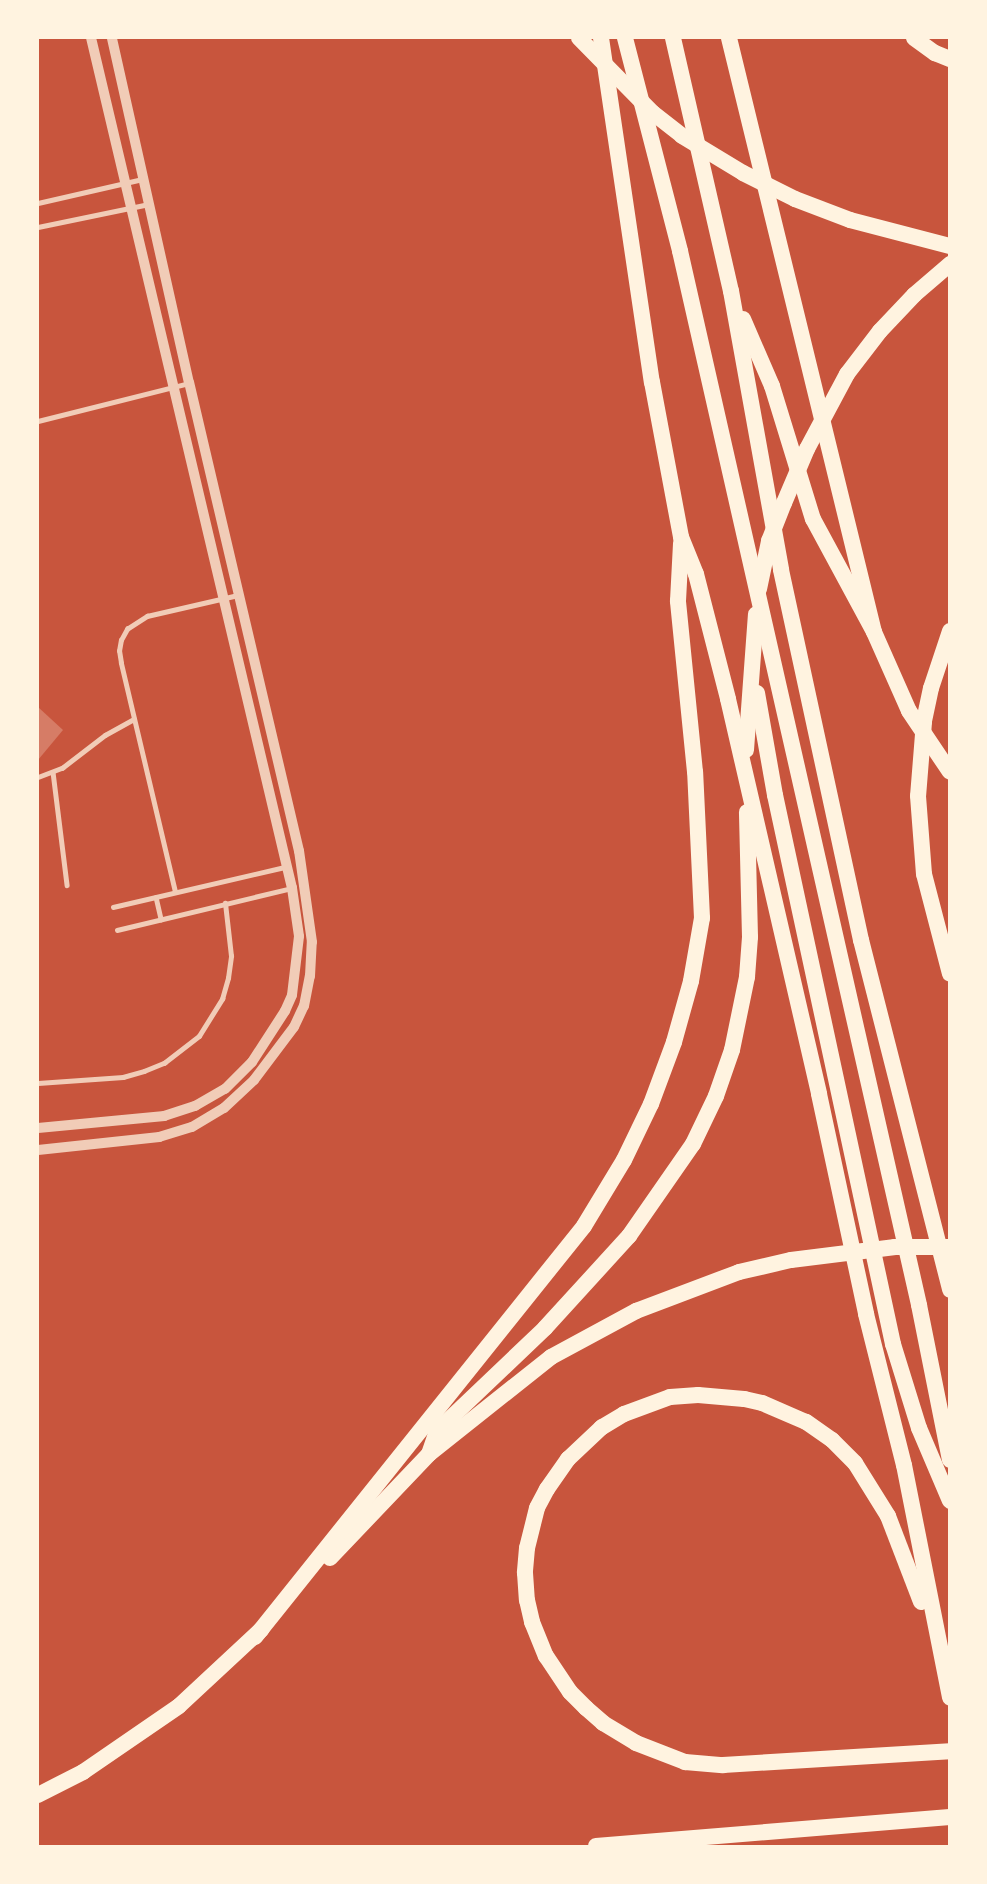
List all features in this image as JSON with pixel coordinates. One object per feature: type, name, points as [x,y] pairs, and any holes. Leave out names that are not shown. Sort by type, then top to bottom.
[{"type":"highway","points":[[579,38],[653,112],[682,136],[743,173],[795,199],[850,220],[950,246]]},
{"type":"highway","points":[[601,38],[652,382],[681,537],[696,574],[730,711],[819,1094],[866,1314],[899,1444],[938,1648],[950,1697]]},
{"type":"highway","points":[[625,38],[680,251],[919,1305],[950,1460]]},
{"type":"highway","points":[[672,38],[731,291],[799,662],[861,940],[950,1290]]},
{"type":"highway","points":[[729,38],[874,632]]},
{"type":"highway","points":[[914,38],[950,60]]},
{"type":"highway","points":[[429,1454],[437,1431],[545,1328],[629,1236],[693,1144],[716,1096],[732,1050],[747,977],[750,938],[747,892],[746,735],[753,674],[754,635],[762,574],[770,541],[807,449],[847,374],[880,331],[914,295],[950,264]]},
{"type":"highway","points":[[731,291],[772,386],[813,519],[874,632],[909,711],[950,772]]},
{"type":"highway","points":[[255,1637],[584,1226],[624,1160],[651,1104],[674,1042],[691,981],[702,918],[696,772],[678,601],[681,537]]},
{"type":"highway","points":[[950,631],[931,688],[924,722],[920,758],[919,828],[924,874],[950,974]]},
{"type":"highway","points":[[753,674],[808,949],[893,1344],[919,1428],[950,1502]]},
{"type":"highway","points":[[38,1795],[83,1772],[179,1706],[255,1637],[429,1454],[551,1357],[636,1311],[739,1272],[843,1252],[950,1247]]},
{"type":"highway","points":[[938,1648],[888,1516],[855,1463],[820,1431],[762,1404],[744,1399],[698,1395],[670,1397],[624,1413],[583,1443],[558,1473],[537,1508],[527,1548],[525,1573],[532,1622],[557,1676],[570,1692],[603,1723],[653,1751],[700,1765],[762,1764],[950,1751]]},
{"type":"highway","points":[[596,1846],[950,1817]]},
{"type":"street","points":[[38,1128],[164,1116],[195,1106],[225,1089],[259,1053],[272,1034],[292,995],[298,936],[287,866],[91,38]]},
{"type":"street","points":[[38,1150],[159,1137],[192,1126],[224,1108],[254,1080],[277,1052],[304,1006],[310,976],[312,942],[308,900],[299,851],[189,383],[112,38]]},
{"type":"lane","points":[[38,203],[143,179]]},
{"type":"lane","points":[[38,227],[149,204]]},
{"type":"lane","points":[[38,421],[189,383]]},
{"type":"lane","points":[[176,892],[119,651],[127,629],[147,616],[238,595]]},
{"type":"lane","points":[[38,777],[53,772],[105,735],[134,719]]},
{"type":"lane","points":[[53,772],[67,885]]},
{"type":"lane","points":[[113,907],[287,866]]},
{"type":"lane","points":[[117,930],[292,888]]},
{"type":"lane","points":[[156,897],[161,919]]},
{"type":"lane","points":[[38,1083],[123,1077],[144,1071],[164,1063],[199,1036],[222,999],[228,978],[231,945],[225,903]]},
{"type":"building","points":[[38,707],[63,730],[38,760]]}]
